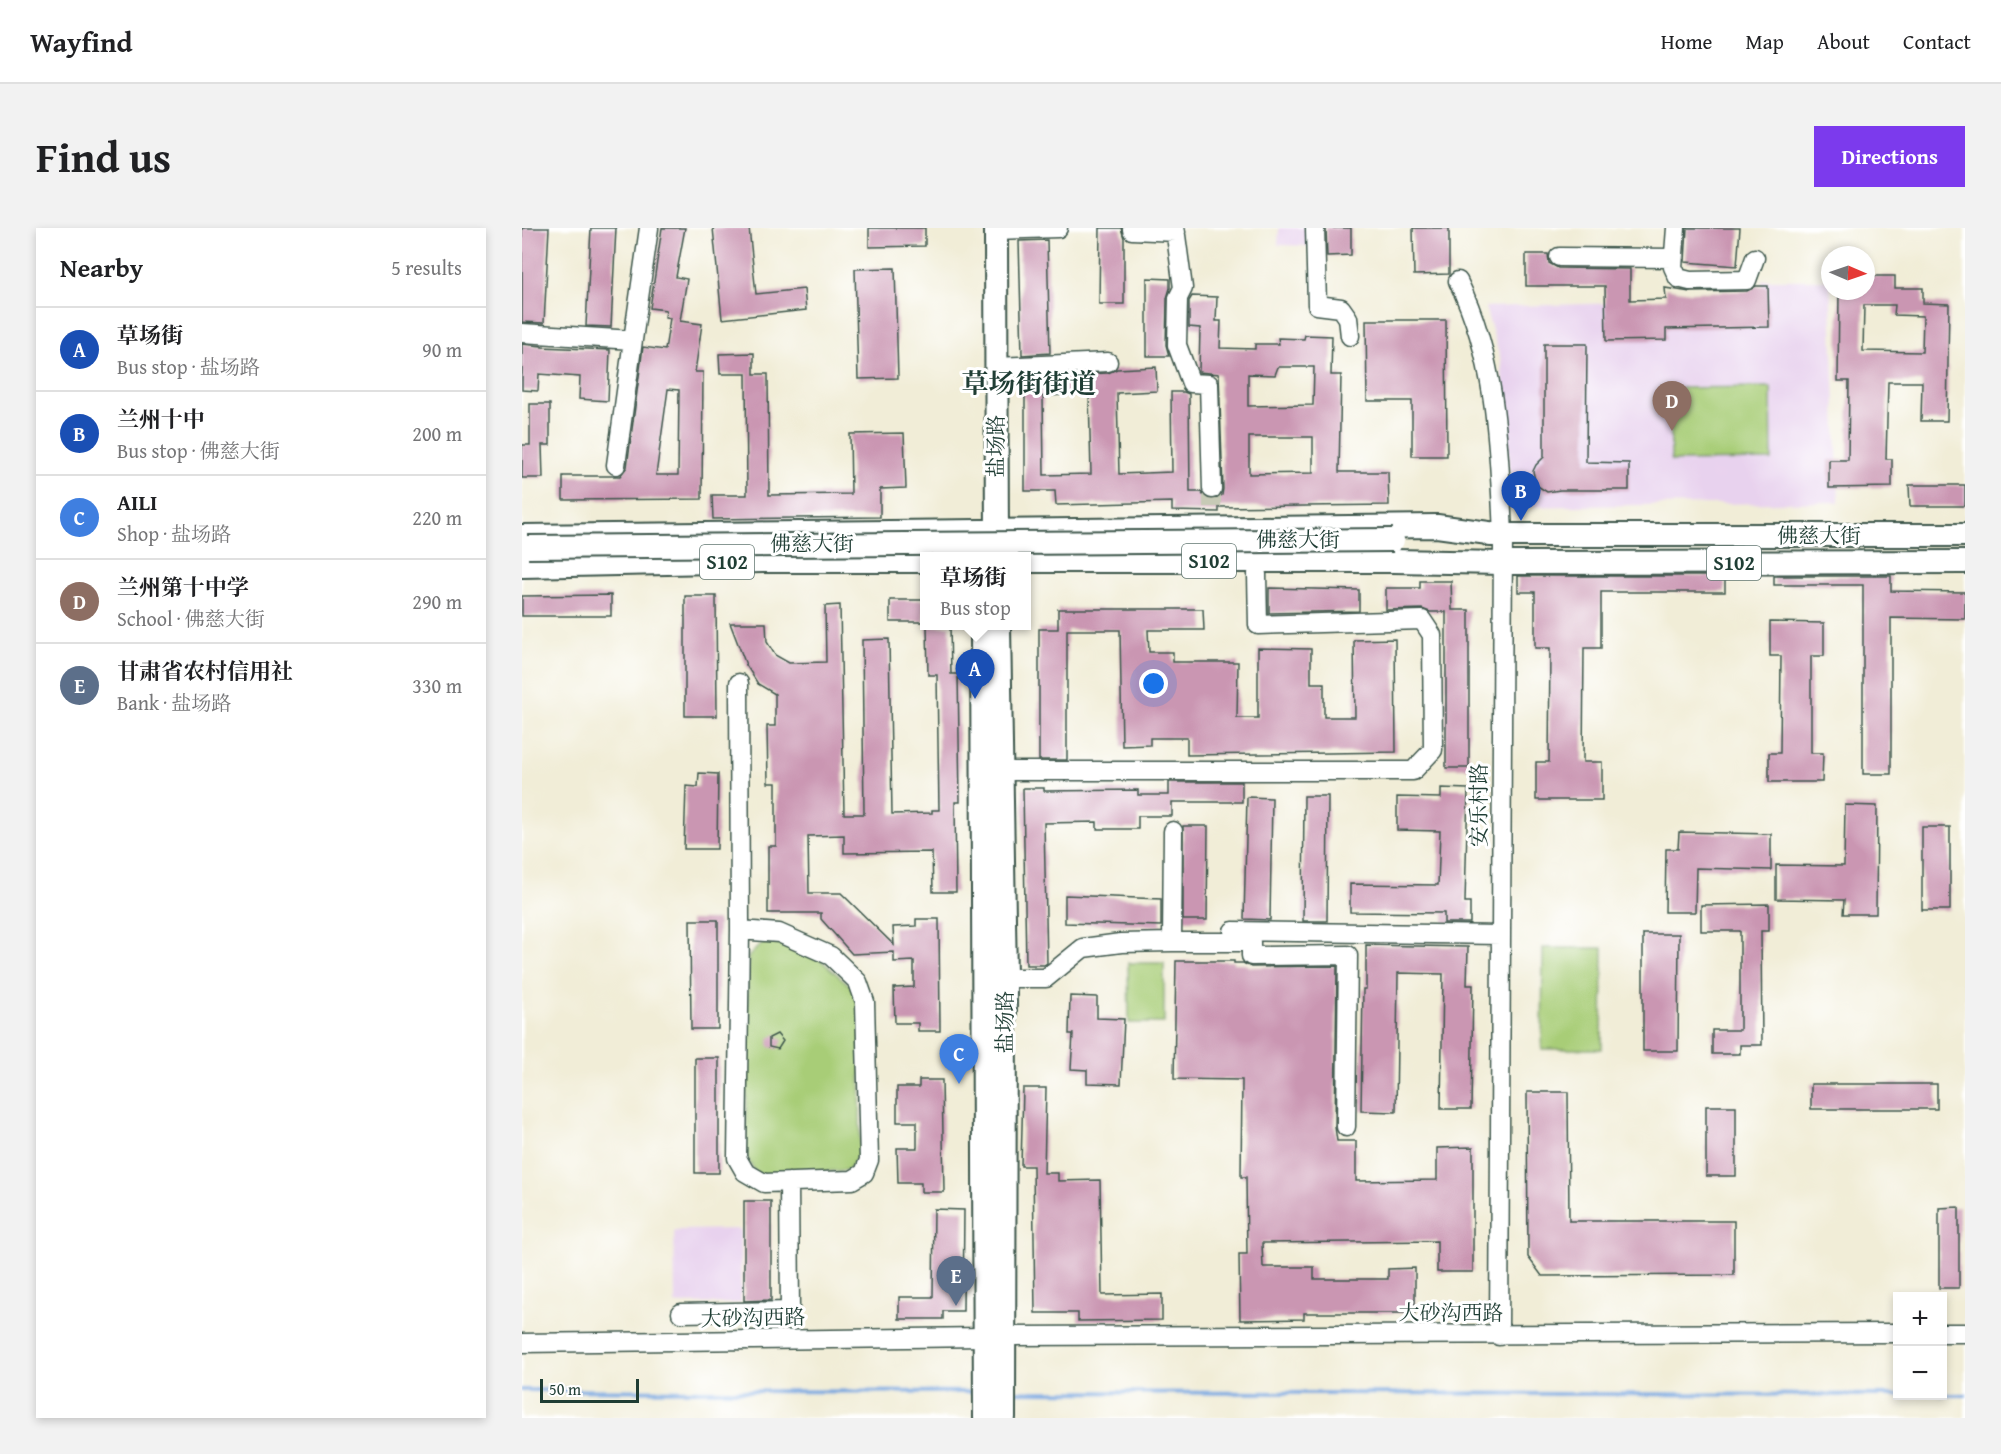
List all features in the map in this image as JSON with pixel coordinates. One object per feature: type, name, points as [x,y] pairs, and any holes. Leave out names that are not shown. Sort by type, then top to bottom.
[{"type":"main road","name":"盐场路","points":[[983,552],[989,530],[996,368],[991,228]]},
{"type":"main road","name":"盐场路","points":[[991,228],[989,530],[996,552]]},
{"type":"main road","points":[[524,556],[1212,520],[1437,526],[1503,535]]},
{"type":"main road","name":"佛慈大街","points":[[1031,561],[1393,550],[1503,535],[1965,535]]},
{"type":"main road","name":"佛慈大街","points":[[1031,552],[1393,550],[1502,563],[1965,562]]},
{"type":"main road","name":"佛慈大街","points":[[524,556],[920,553]]},
{"type":"main road","points":[[524,556],[920,574]]},
{"type":"main road","name":"佛慈大街","points":[[524,556],[763,561],[920,561]]},
{"type":"main road","points":[[1031,574],[1417,573],[1502,563]]},
{"type":"main road","name":"盐场路","points":[[982,630],[994,1418]]},
{"type":"main road","name":"盐场路","points":[[994,1347],[1005,978],[999,630]]},
{"type":"street","points":[[616,465],[649,228]]},
{"type":"street","points":[[991,228],[1058,228]]},
{"type":"street","points":[[1132,228],[1132,230],[1143,231],[1176,230],[1183,288],[1178,298],[1177,345],[1191,383],[1209,384],[1212,489]]},
{"type":"street","points":[[1315,228],[1317,305],[1341,309],[1348,318],[1350,336]]},
{"type":"street","points":[[1676,228],[1673,267],[1678,278],[1690,281],[1746,280],[1755,258]]},
{"type":"street","points":[[1559,256],[1674,258]]},
{"type":"street","name":"安乐村路","points":[[1458,281],[1472,309],[1487,368],[1495,413],[1503,535],[1499,1336]]},
{"type":"street","points":[[522,333],[633,340]]},
{"type":"street","points":[[996,368],[1108,362]]},
{"type":"street","points":[[1002,771],[1413,771],[1433,750],[1432,635],[1422,620],[1258,626],[1257,574]]},
{"type":"street","points":[[740,683],[737,1158],[745,1172],[764,1182],[852,1180],[864,1173],[869,1160],[865,1002],[858,982],[831,956],[779,933],[740,930]]},
{"type":"street","points":[[1172,937],[1173,831]]},
{"type":"street","points":[[1005,978],[1046,978],[1083,948],[1172,937],[1501,934]]},
{"type":"street","points":[[1172,937],[1251,942],[1251,956],[1348,955],[1346,1127]]},
{"type":"street","points":[[681,1312],[790,1311],[789,1182]]},
{"type":"street","name":"大砂沟西路","points":[[522,1344],[994,1347],[1499,1336],[1893,1333]]},
{"type":"street","points":[[1947,1333],[1965,1333]]},
{"type":"shaded area","points":[[1279,228],[1310,228],[1310,246],[1278,245]]},
{"type":"shaded area","points":[[1762,280],[1821,280],[1821,300],[1831,300],[1839,502],[1513,507],[1501,361],[1485,307],[1763,299]]},
{"type":"shaded area","points":[[740,1229],[741,1303],[675,1304],[674,1230]]},
{"type":"green space","points":[[1771,387],[1772,460],[1671,461],[1670,388]]},
{"type":"green space","points":[[767,938],[817,957],[853,988],[861,1012],[860,1154],[848,1170],[763,1176],[754,1170],[746,1156],[748,957]]},
{"type":"green space","points":[[1543,948],[1603,948],[1602,1049],[1542,1049]]},
{"type":"green space","points":[[1128,963],[1164,963],[1164,1023],[1129,1023]]},
{"type":"building","points":[[522,228],[549,228],[544,323],[522,322]]},
{"type":"building","points":[[591,228],[616,228],[611,327],[586,326]]},
{"type":"building","points":[[662,228],[685,228],[676,277],[687,279],[680,321],[702,324],[695,372],[703,372],[702,499],[563,500],[563,476],[620,476],[627,467],[643,347],[665,350],[670,318],[665,317],[666,310],[650,308]],"holes":[[[668,389],[679,390],[678,475],[656,475]]]},
{"type":"building","points":[[713,228],[749,228],[756,294],[804,289],[806,310],[722,319]]},
{"type":"building","points":[[869,228],[925,228],[925,246],[869,247]]},
{"type":"building","points":[[1100,228],[1121,228],[1124,238],[1124,304],[1099,304]]},
{"type":"building","points":[[1326,228],[1351,228],[1351,255],[1327,256]]},
{"type":"building","points":[[1413,228],[1449,228],[1449,274],[1414,275]]},
{"type":"building","points":[[1687,228],[1740,228],[1737,266],[1685,262]]},
{"type":"building","points":[[1047,240],[1050,353],[1022,355],[1019,241]]},
{"type":"building","points":[[1526,254],[1548,254],[1549,263],[1558,268],[1630,269],[1630,300],[1666,299],[1665,288],[1690,292],[1747,291],[1756,286],[1768,286],[1769,327],[1666,329],[1666,340],[1606,341],[1605,286],[1526,286]]},
{"type":"building","points":[[895,268],[898,378],[858,379],[855,269]]},
{"type":"building","points":[[1875,276],[1895,276],[1895,288],[1923,288],[1923,303],[1949,304],[1947,421],[1921,421],[1922,382],[1888,382],[1886,459],[1892,459],[1892,487],[1829,488],[1829,460],[1848,460],[1849,381],[1838,381],[1839,300],[1875,300]],"holes":[[[1864,305],[1895,305],[1894,315],[1923,316],[1922,352],[1863,351]]]},
{"type":"building","points":[[1147,278],[1170,279],[1167,298],[1166,345],[1169,356],[1147,356]]},
{"type":"building","points":[[1192,296],[1217,297],[1216,321],[1221,321],[1220,348],[1255,349],[1255,344],[1279,344],[1278,338],[1304,339],[1305,335],[1332,336],[1331,375],[1341,375],[1339,472],[1388,472],[1389,505],[1219,507],[1219,512],[1172,511],[1172,502],[1056,505],[1055,491],[1025,491],[1025,397],[1022,397],[1021,377],[1108,373],[1117,369],[1156,367],[1157,391],[1117,393],[1119,474],[1172,472],[1171,392],[1184,392],[1189,394],[1190,492],[1201,492],[1206,499],[1212,500],[1222,495],[1219,374],[1199,372],[1200,328],[1189,327],[1189,301]],"holes":[[[1278,367],[1314,367],[1313,405],[1248,406],[1248,374],[1275,375]],[[1089,394],[1091,474],[1044,475],[1043,396]],[[1249,437],[1313,437],[1313,473],[1249,474]]]},
{"type":"building","points":[[1366,320],[1446,320],[1447,456],[1412,456],[1412,401],[1367,401]]},
{"type":"building","points":[[522,344],[610,350],[608,401],[579,399],[580,377],[539,374],[538,391],[522,390]]},
{"type":"building","points":[[1544,344],[1587,344],[1586,462],[1629,463],[1629,490],[1547,492],[1536,485],[1533,471],[1544,457]]},
{"type":"building","points":[[754,353],[754,374],[768,374],[769,495],[851,494],[850,434],[904,433],[906,488],[880,489],[880,517],[713,519],[712,495],[747,495],[746,374],[720,374],[719,354]]},
{"type":"building","points":[[530,404],[550,404],[550,445],[542,445],[543,478],[522,478],[522,445],[530,445]]},
{"type":"building","points":[[1909,485],[1965,485],[1965,506],[1910,506]]},
{"type":"building","points":[[1518,576],[1725,576],[1725,592],[1601,592],[1601,648],[1584,648],[1583,762],[1602,762],[1602,800],[1536,800],[1536,762],[1549,762],[1550,648],[1535,648],[1535,592],[1518,592]]},
{"type":"building","points":[[1774,576],[1891,576],[1891,591],[1965,592],[1965,619],[1891,618],[1891,774],[1863,774],[1863,585],[1774,585]]},
{"type":"building","points":[[1420,581],[1451,581],[1452,610],[1469,610],[1469,768],[1446,768],[1446,612],[1430,612],[1422,609],[1386,610],[1386,588],[1420,588]]},
{"type":"building","points":[[1269,588],[1359,590],[1359,611],[1269,613]]},
{"type":"building","points":[[611,595],[611,616],[522,616],[522,596]]},
{"type":"building","points":[[685,596],[716,596],[717,716],[685,716]]},
{"type":"building","points":[[890,600],[920,600],[920,622],[890,622]]},
{"type":"building","points":[[840,605],[844,814],[864,814],[862,640],[889,639],[892,814],[932,813],[932,810],[939,810],[937,675],[928,675],[927,630],[950,630],[951,674],[958,674],[960,802],[955,802],[956,892],[933,892],[932,852],[844,853],[844,835],[808,836],[809,893],[841,893],[894,945],[893,927],[916,926],[916,919],[939,919],[940,1031],[918,1031],[918,1023],[895,1023],[894,988],[914,987],[914,961],[894,962],[894,952],[852,954],[821,919],[821,913],[768,913],[768,846],[776,846],[776,783],[768,783],[767,726],[775,726],[775,694],[758,684],[746,665],[730,623],[766,623],[767,642],[775,655],[789,663],[826,662],[825,606]]},
{"type":"building","points":[[1058,609],[1203,609],[1204,630],[1148,630],[1149,652],[1173,652],[1173,662],[1238,662],[1237,718],[1258,718],[1258,648],[1311,649],[1311,683],[1324,683],[1324,717],[1355,717],[1354,640],[1395,639],[1396,752],[1187,755],[1187,738],[1150,738],[1150,745],[1122,746],[1120,630],[1067,630],[1067,760],[1039,760],[1039,629],[1058,629]]},
{"type":"building","points":[[1770,622],[1824,623],[1824,656],[1811,656],[1811,753],[1823,753],[1822,782],[1769,782],[1769,753],[1780,753],[1781,656],[1770,656]]},
{"type":"building","points":[[699,773],[718,774],[717,849],[684,849],[686,786],[698,787]]},
{"type":"building","points":[[1169,782],[1242,782],[1242,802],[1172,802],[1172,816],[1138,816],[1138,829],[1097,829],[1097,822],[1044,823],[1047,963],[1026,965],[1023,788],[1044,788],[1044,791],[1138,790],[1138,795],[1169,795]]},
{"type":"building","points":[[1441,788],[1468,789],[1465,902],[1470,902],[1470,923],[1444,923],[1444,913],[1350,912],[1350,884],[1438,885],[1440,831],[1397,830],[1397,797],[1441,798]]},
{"type":"building","points":[[1304,796],[1328,796],[1327,921],[1303,921]]},
{"type":"building","points":[[1247,797],[1272,798],[1270,920],[1244,919]]},
{"type":"building","points":[[1845,805],[1877,806],[1876,914],[1843,914],[1844,900],[1776,899],[1776,865],[1844,866]]},
{"type":"building","points":[[1183,826],[1208,826],[1207,920],[1183,920]]},
{"type":"building","points":[[1922,827],[1950,827],[1950,910],[1922,910]]},
{"type":"building","points":[[1679,832],[1771,834],[1771,870],[1696,868],[1695,912],[1665,912],[1666,849],[1678,849]]},
{"type":"building","points":[[1065,895],[1161,899],[1161,926],[1065,923]]},
{"type":"building","points":[[1769,904],[1769,931],[1761,931],[1762,1045],[1740,1045],[1740,1054],[1712,1054],[1712,1030],[1740,1030],[1740,931],[1701,931],[1701,905]]},
{"type":"building","points":[[690,920],[718,920],[718,1029],[691,1029]]},
{"type":"building","points":[[1643,934],[1679,934],[1678,1051],[1643,1051]]},
{"type":"building","points":[[1366,945],[1468,947],[1467,985],[1473,985],[1471,1109],[1441,1109],[1443,974],[1398,973],[1396,1112],[1361,1111]]},
{"type":"building","points":[[1176,961],[1234,961],[1234,963],[1243,963],[1251,967],[1337,966],[1335,1127],[1337,1141],[1356,1141],[1356,1181],[1437,1180],[1437,1148],[1473,1147],[1473,1272],[1437,1272],[1437,1241],[1262,1243],[1263,1267],[1314,1267],[1314,1279],[1388,1279],[1388,1269],[1415,1268],[1415,1313],[1304,1313],[1304,1319],[1240,1320],[1239,1254],[1247,1254],[1246,1177],[1241,1177],[1242,1080],[1174,1079]]},
{"type":"building","points":[[1070,996],[1097,997],[1097,1018],[1124,1019],[1121,1084],[1087,1083],[1087,1070],[1071,1069],[1073,1034],[1069,1034]]},
{"type":"building","points":[[777,1034],[783,1041],[778,1049],[769,1047],[769,1038]]},
{"type":"building","points":[[695,1058],[719,1058],[719,1173],[695,1173]]},
{"type":"building","points":[[919,1080],[942,1080],[944,1192],[921,1192],[921,1183],[898,1183],[897,1148],[917,1148],[917,1122],[897,1122],[897,1087],[919,1087]]},
{"type":"building","points":[[1811,1084],[1937,1084],[1937,1109],[1811,1109]]},
{"type":"building","points":[[1023,1088],[1046,1088],[1044,1173],[1058,1173],[1058,1181],[1100,1180],[1102,1295],[1162,1294],[1162,1320],[1078,1321],[1078,1313],[1035,1313],[1033,1166],[1021,1166]]},
{"type":"building","points":[[1527,1092],[1568,1092],[1569,1221],[1734,1221],[1734,1275],[1542,1276],[1528,1257]]},
{"type":"building","points":[[1706,1106],[1736,1106],[1736,1176],[1706,1176]]},
{"type":"building","points":[[744,1201],[771,1201],[771,1300],[744,1301]]},
{"type":"building","points":[[1959,1207],[1959,1288],[1939,1288],[1939,1208]]},
{"type":"building","points":[[934,1209],[964,1210],[963,1311],[943,1311],[943,1319],[899,1319],[899,1297],[933,1297]]},
{"type":"waterway","points":[[522,1390],[979,1392]]},
{"type":"waterway","points":[[1010,1392],[1893,1395]]},
{"type":"waterway","points":[[1947,1395],[1965,1395]]},
{"type":"tunnel","points":[[1212,489],[1212,513]]},
{"type":"place","name":"兰州第十中学","points":[[1672,431]]},
{"type":"place","name":"兰州十中","points":[[1521,521]]},
{"type":"place","name":"草场街","points":[[975,699]]},
{"type":"place","name":"AILI","points":[[959,1084]]},
{"type":"place","name":"甘肃省农村信用社","points":[[956,1306]]},
{"type":"district","name":"草场街街道","points":[[1029,384]]}]
